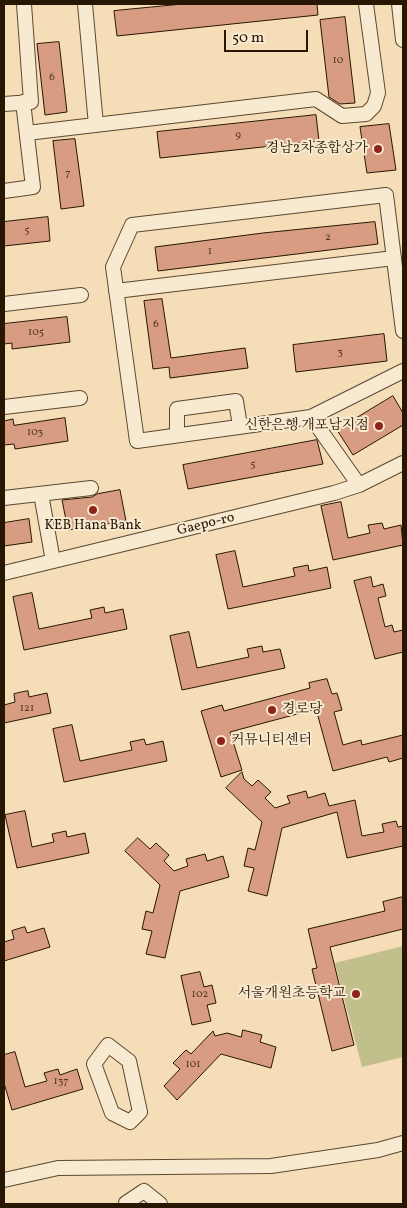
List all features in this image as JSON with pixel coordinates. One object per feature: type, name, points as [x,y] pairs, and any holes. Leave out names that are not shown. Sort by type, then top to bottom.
[{"type":"street","points":[[4,104],[31,102],[24,4]]},
{"type":"street","points":[[85,4],[96,125]]},
{"type":"street","points":[[27,133],[316,99],[342,116],[366,114],[374,106],[378,94],[366,4]]},
{"type":"street","points":[[399,4],[403,40]]},
{"type":"street","points":[[4,191],[34,187],[23,102]]},
{"type":"street","points":[[403,331],[386,195],[132,225],[113,268],[137,441],[311,417],[403,371]]},
{"type":"street","points":[[116,291],[394,258]]},
{"type":"street","points":[[4,304],[81,295]]},
{"type":"street","points":[[4,407],[80,398]]},
{"type":"street","points":[[177,434],[177,409],[236,401],[240,426]]},
{"type":"street","points":[[311,417],[358,485]]},
{"type":"street","name":"Gaepo-ro","points":[[4,573],[334,493],[358,485],[403,463]]},
{"type":"street","points":[[4,498],[91,488]]},
{"type":"street","points":[[41,494],[53,561]]},
{"type":"street","points":[[108,1045],[129,1061],[140,1112],[130,1122],[112,1113],[94,1064],[108,1045]]},
{"type":"street","points":[[4,1180],[58,1168],[271,1166],[378,1150],[403,1144]]},
{"type":"street","points":[[126,1204],[144,1192],[160,1204]]},
{"type":"shaded area","points":[[403,946],[403,1057],[362,1067],[335,963]]},
{"type":"building","points":[[183,4],[317,4],[318,15],[117,36],[114,11]]},
{"type":"building","points":[[345,17],[355,103],[340,104],[329,97],[320,20]]},
{"type":"building","points":[[59,42],[67,112],[45,115],[37,44]]},
{"type":"building","points":[[316,115],[319,141],[160,158],[157,132]]},
{"type":"building","name":"경남2차종합상가","points":[[389,124],[396,170],[367,173],[360,127]]},
{"type":"building","points":[[75,139],[84,206],[61,209],[53,141]]},
{"type":"building","points":[[48,217],[50,241],[4,246],[4,222]]},
{"type":"building","points":[[375,222],[378,244],[158,271],[155,247],[263,233]]},
{"type":"building","points":[[162,299],[171,358],[245,348],[248,368],[170,378],[169,367],[153,369],[144,301]]},
{"type":"building","points":[[67,317],[70,342],[12,349],[12,343],[4,344],[4,324]]},
{"type":"building","points":[[384,334],[387,361],[296,372],[293,345]]},
{"type":"building","points":[[393,396],[403,413],[403,425],[353,455],[337,430]]},
{"type":"building","points":[[65,418],[68,441],[15,449],[14,444],[4,445],[4,421],[13,419],[14,425]]},
{"type":"building","points":[[317,440],[323,464],[188,489],[183,465]]},
{"type":"building","points":[[120,490],[126,521],[68,530],[62,500],[92,497],[97,494]]},
{"type":"building","points":[[341,502],[348,538],[370,533],[368,525],[382,523],[384,529],[401,525],[403,545],[333,560],[321,506]]},
{"type":"building","points":[[29,519],[32,542],[4,546],[4,523]]},
{"type":"building","points":[[235,551],[243,587],[295,576],[293,568],[308,565],[309,571],[327,567],[331,588],[228,609],[216,555]]},
{"type":"building","points":[[371,577],[373,587],[383,584],[386,596],[378,598],[385,627],[392,625],[394,632],[403,630],[403,652],[375,659],[354,581]]},
{"type":"building","points":[[32,593],[39,629],[92,618],[90,610],[104,607],[105,613],[123,609],[127,629],[24,650],[13,597]]},
{"type":"building","points":[[189,632],[197,668],[249,657],[247,649],[262,646],[263,652],[280,649],[285,668],[182,690],[170,636]]},
{"type":"building","points":[[327,679],[332,694],[337,693],[342,710],[334,712],[343,745],[361,740],[362,745],[403,735],[403,758],[389,762],[387,757],[333,771],[316,709],[230,732],[242,770],[221,777],[201,711],[222,705],[224,711],[310,688],[309,683]]},
{"type":"building","points":[[28,691],[29,697],[47,693],[51,713],[4,723],[4,705],[15,702],[14,694]]},
{"type":"building","points":[[72,725],[80,761],[132,750],[130,742],[144,739],[146,745],[163,741],[167,761],[64,782],[53,729]]},
{"type":"building","points":[[242,772],[244,779],[252,786],[258,780],[271,792],[265,798],[275,808],[290,803],[287,796],[306,791],[308,798],[325,793],[329,806],[355,800],[362,836],[384,832],[382,824],[396,821],[398,827],[403,826],[403,846],[347,858],[337,812],[282,828],[267,896],[248,891],[254,868],[244,866],[248,848],[255,850],[262,822],[226,788]]},
{"type":"building","points":[[25,811],[32,847],[54,842],[52,834],[66,831],[67,837],[85,833],[89,853],[17,868],[5,815]]},
{"type":"building","points":[[138,838],[150,849],[156,843],[169,855],[164,861],[174,871],[188,866],[186,859],[205,854],[207,861],[223,856],[229,877],[180,891],[165,958],[146,954],[152,931],[142,929],[146,911],[153,913],[160,885],[125,851]]},
{"type":"building","points":[[403,897],[403,929],[330,947],[354,1045],[332,1051],[312,969],[317,968],[308,929],[385,911],[383,902]]},
{"type":"building","points":[[25,927],[27,933],[44,928],[50,947],[4,961],[4,942],[14,939],[12,931]]},
{"type":"building","points":[[200,972],[204,987],[212,985],[216,1003],[207,1005],[211,1021],[192,1025],[181,976]]},
{"type":"building","points":[[243,1030],[262,1035],[260,1042],[276,1047],[271,1068],[221,1054],[177,1100],[164,1086],[180,1069],[173,1063],[186,1050],[191,1054],[213,1031],[215,1036],[227,1033],[241,1037]]},
{"type":"building","points":[[15,1052],[25,1087],[47,1081],[44,1073],[58,1069],[60,1075],[77,1069],[83,1089],[12,1110],[4,1083],[4,1055]]},
{"type":"place","name":"경남2차종합상가","points":[[378,149]]},
{"type":"place","name":"신한은행 개포남지점","points":[[379,426]]},
{"type":"place","name":"KEB Hana Bank","points":[[93,510]]},
{"type":"place","name":"경로당","points":[[272,710]]},
{"type":"place","name":"커뮤니티센터","points":[[221,741]]},
{"type":"place","name":"서울개원초등학교","points":[[356,994]]}]
